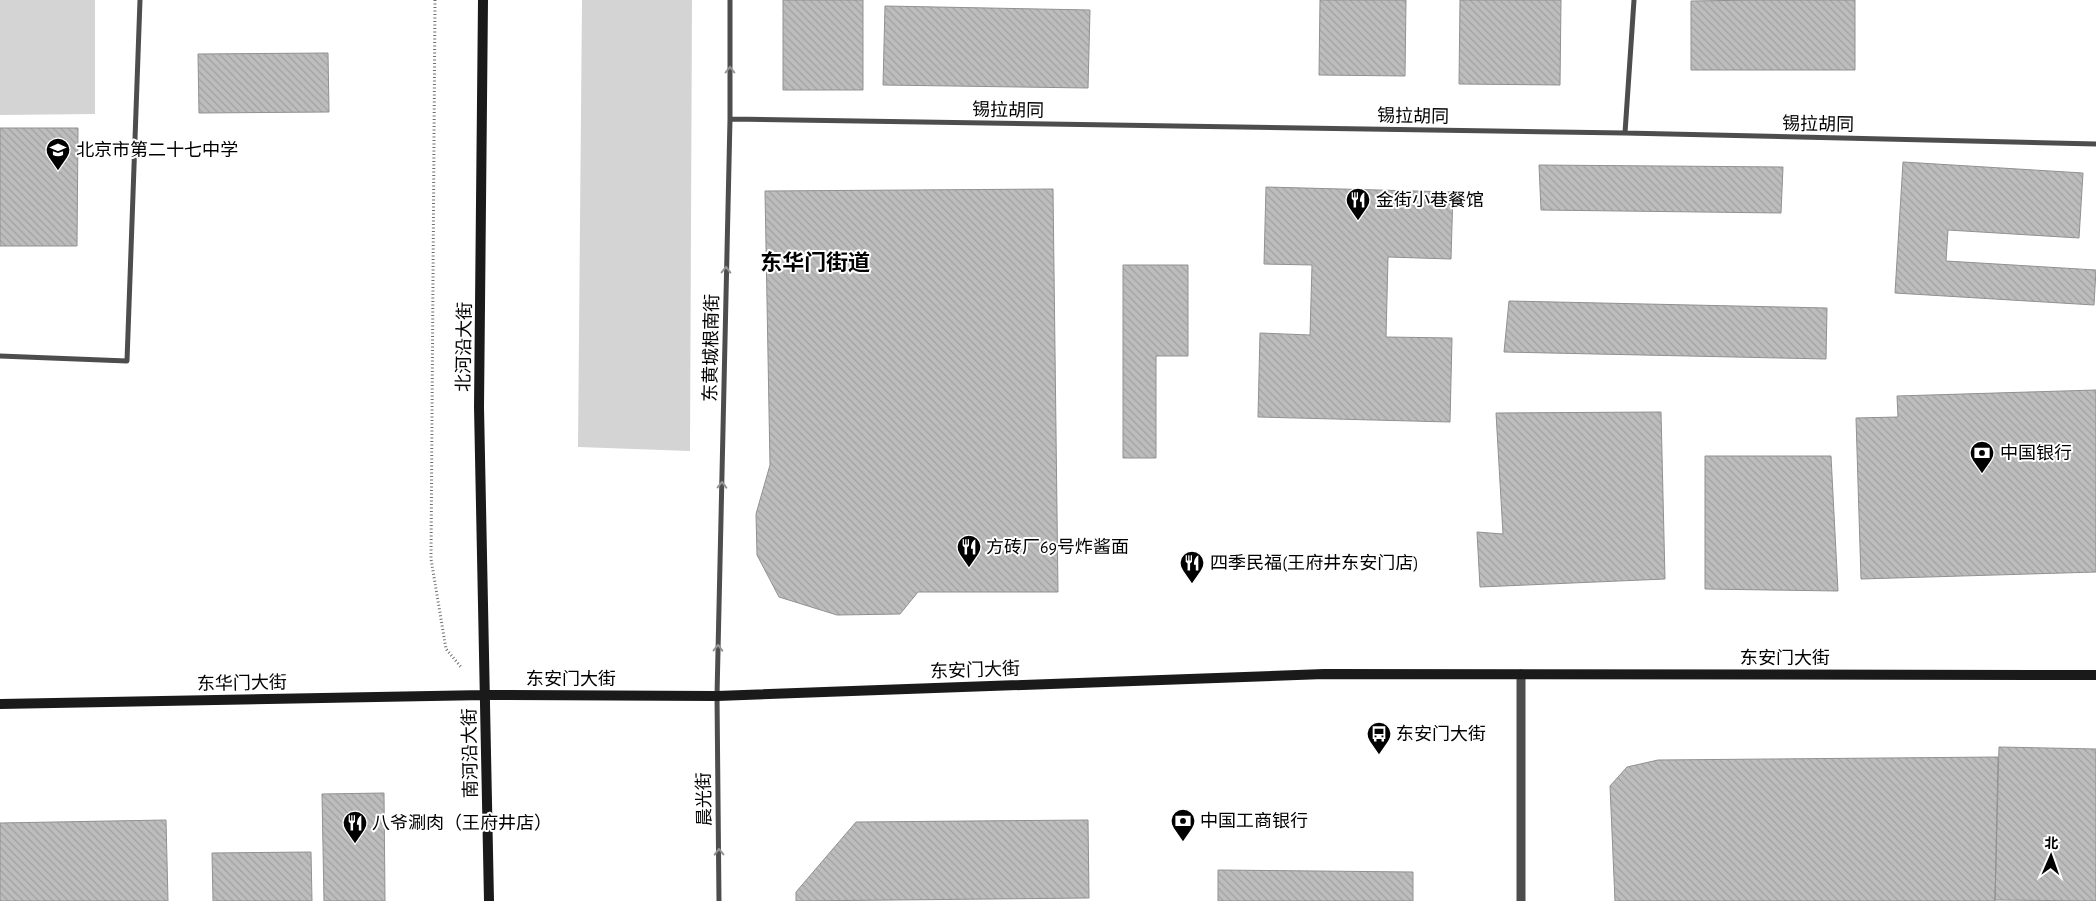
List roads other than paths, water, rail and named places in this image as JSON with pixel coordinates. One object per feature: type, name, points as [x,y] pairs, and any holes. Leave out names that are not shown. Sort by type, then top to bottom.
[{"type":"main road","name":"北河沿大街","points":[[484,0],[479,407],[485,695]]},
{"type":"main road","name":"东安门大街","points":[[485,695],[717,696],[1324,674],[2096,675]]},
{"type":"main road","name":"东华门大街","points":[[0,704],[485,695]]},
{"type":"main road","name":"南河沿大街","points":[[485,695],[489,901]]},
{"type":"street","points":[[0,356],[127,361],[140,0]]},
{"type":"street","name":"东黄城根南街","points":[[717,696],[730,119],[730,0]]},
{"type":"street","points":[[1625,133],[1634,0]]},
{"type":"street","name":"锡拉胡同","points":[[730,119],[1625,133],[2096,144]]},
{"type":"street","points":[[1521,674],[1521,901]]},
{"type":"street","name":"晨光街","points":[[717,696],[719,901]]},
{"type":"place","name":"北京市第二十七中学","points":[[58,171]]},
{"type":"place","name":"金街小巷餐馆","points":[[1358,221]]},
{"type":"place","name":"中国银行","points":[[1982,474]]},
{"type":"place","name":"方砖厂69号炸酱面","points":[[969,568]]},
{"type":"place","name":"四季民福(王府井东安门店)","points":[[1192,584]]},
{"type":"place","name":"东安门大街","points":[[1379,755]]},
{"type":"place","name":"中国工商银行","points":[[1183,842]]},
{"type":"place","name":"八爷涮肉（王府井店）","points":[[355,844]]},
{"type":"district","name":"东华门街道","points":[[815,262]]}]
